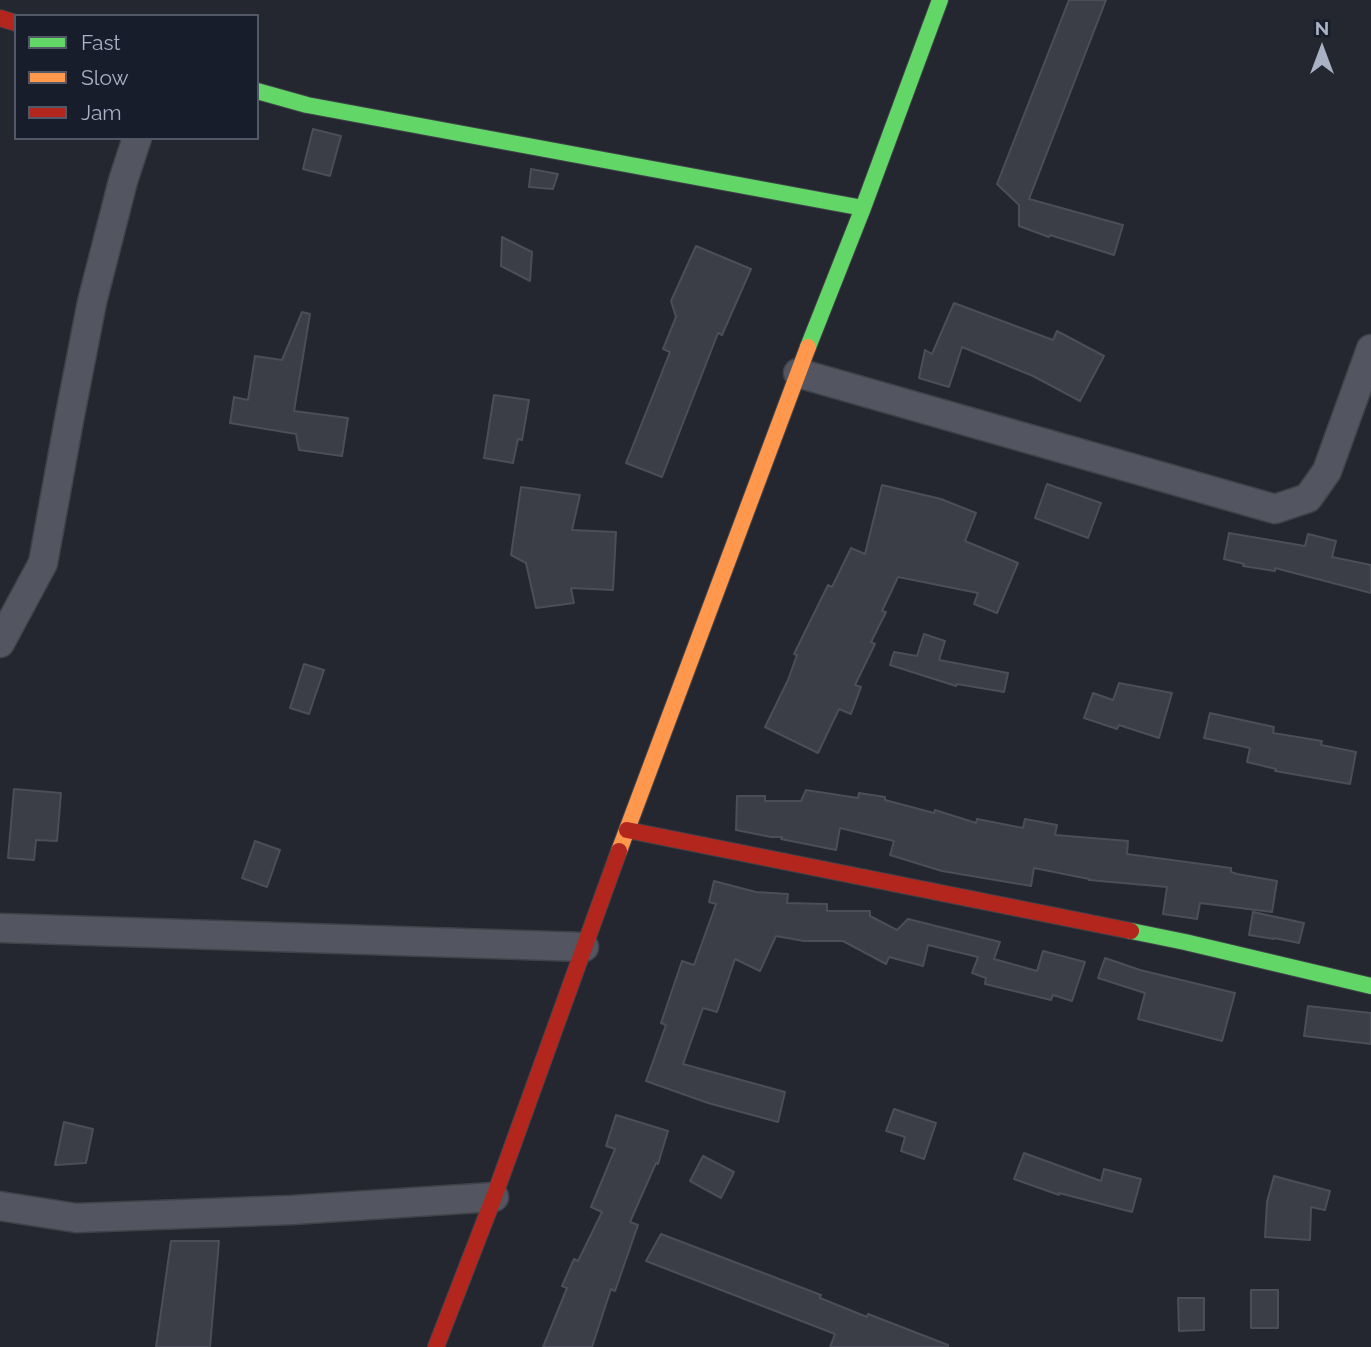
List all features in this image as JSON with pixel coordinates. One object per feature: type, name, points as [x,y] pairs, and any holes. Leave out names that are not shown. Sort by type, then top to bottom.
[{"type":"main road","points":[[436,1347],[494,1197],[626,830],[940,0]]},
{"type":"main road","points":[[259,92],[321,107],[863,208]]},
{"type":"main road","points":[[626,830],[1185,942],[1371,986]]},
{"type":"street","points":[[0,643],[43,563],[92,302],[136,140]]},
{"type":"street","points":[[798,373],[1275,509],[1308,498],[1327,471],[1371,349]]},
{"type":"street","points":[[0,928],[584,947]]},
{"type":"street","points":[[0,1206],[76,1217],[292,1210],[494,1197]]},
{"type":"building","points":[[1069,0],[1106,0],[1029,199],[1123,225],[1114,255],[1019,226],[1019,205],[997,184]]},
{"type":"building","points":[[313,129],[341,136],[330,176],[303,169]]},
{"type":"building","points":[[531,169],[558,174],[553,189],[529,187]]},
{"type":"building","points":[[502,237],[532,252],[530,281],[501,266]]},
{"type":"building","points":[[696,246],[751,269],[722,335],[718,333],[662,477],[626,463],[670,352],[663,349],[676,317],[671,301]]},
{"type":"building","points":[[954,303],[1053,340],[1057,331],[1104,356],[1080,401],[1033,376],[962,347],[949,387],[919,378],[925,350],[932,354]]},
{"type":"building","points":[[302,312],[310,314],[294,411],[348,418],[342,456],[299,450],[296,434],[230,423],[234,397],[248,400],[255,356],[282,360]]},
{"type":"building","points":[[494,395],[529,400],[522,440],[518,439],[513,463],[484,458]]},
{"type":"building","points":[[1047,484],[1101,503],[1088,538],[1035,518]]},
{"type":"building","points":[[882,485],[941,499],[976,513],[965,541],[1018,563],[997,613],[974,604],[978,593],[898,577],[882,611],[886,612],[871,642],[875,644],[855,685],[861,687],[851,714],[839,709],[818,753],[765,727],[788,680],[797,655],[794,654],[828,585],[832,587],[851,548],[865,554]]},
{"type":"building","points":[[521,487],[580,495],[572,530],[616,532],[613,590],[571,588],[574,603],[536,608],[526,563],[511,555]]},
{"type":"building","points":[[1229,533],[1305,546],[1308,534],[1336,541],[1332,557],[1371,565],[1371,593],[1275,568],[1275,571],[1243,566],[1244,564],[1224,559]]},
{"type":"building","points":[[924,634],[945,641],[939,660],[1008,673],[1004,692],[957,684],[956,686],[890,665],[894,652],[917,656]]},
{"type":"building","points":[[304,664],[324,670],[309,714],[290,708]]},
{"type":"building","points":[[1119,683],[1172,693],[1159,738],[1119,725],[1117,729],[1084,718],[1093,693],[1113,700]]},
{"type":"building","points":[[1210,713],[1274,727],[1273,733],[1322,741],[1321,745],[1356,752],[1350,784],[1275,771],[1276,769],[1247,762],[1250,748],[1204,738]]},
{"type":"building","points":[[14,789],[61,793],[57,841],[36,840],[34,860],[8,858]]},
{"type":"building","points":[[806,790],[858,798],[859,793],[885,797],[885,800],[934,813],[935,810],[976,823],[977,819],[1023,828],[1025,819],[1057,825],[1055,835],[1128,841],[1127,854],[1231,868],[1231,872],[1237,874],[1277,881],[1272,912],[1200,903],[1197,919],[1163,914],[1167,887],[1089,880],[1034,868],[1031,886],[942,871],[890,855],[894,841],[840,828],[836,850],[781,839],[782,837],[736,830],[737,796],[765,796],[765,801],[801,801]]},
{"type":"building","points":[[255,841],[280,850],[267,887],[242,878]]},
{"type":"building","points":[[714,881],[756,892],[788,894],[787,903],[827,904],[827,911],[870,911],[870,916],[897,930],[908,919],[1000,942],[994,959],[1037,971],[1043,951],[1085,962],[1072,1001],[1053,995],[1051,1000],[985,984],[986,978],[972,973],[978,957],[928,945],[923,966],[889,957],[886,964],[843,941],[804,941],[776,936],[760,971],[735,959],[717,1012],[703,1008],[683,1064],[785,1092],[778,1122],[708,1103],[646,1081],[666,1025],[661,1023],[682,961],[694,965],[716,904],[709,902]]},
{"type":"building","points":[[1253,912],[1304,923],[1299,943],[1249,935]]},
{"type":"building","points":[[1105,958],[1140,970],[1235,993],[1222,1041],[1138,1019],[1145,993],[1098,978]]},
{"type":"building","points":[[1308,1006],[1371,1013],[1371,1044],[1304,1036]]},
{"type":"building","points":[[894,1109],[936,1123],[924,1159],[901,1151],[905,1137],[886,1131]]},
{"type":"building","points":[[616,1115],[668,1131],[658,1164],[656,1163],[630,1222],[638,1225],[615,1291],[611,1289],[592,1347],[543,1347],[567,1288],[562,1286],[574,1259],[578,1261],[602,1212],[591,1207],[615,1149],[606,1146]]},
{"type":"building","points":[[64,1122],[93,1129],[86,1163],[55,1165]]},
{"type":"building","points":[[1024,1153],[1101,1181],[1104,1169],[1141,1179],[1132,1212],[1059,1195],[1014,1179]]},
{"type":"building","points":[[703,1156],[734,1172],[721,1198],[690,1181]]},
{"type":"building","points":[[1274,1176],[1330,1191],[1325,1210],[1311,1207],[1310,1240],[1265,1237],[1267,1202]]},
{"type":"building","points":[[661,1234],[948,1347],[830,1347],[835,1334],[646,1261]]},
{"type":"building","points":[[171,1241],[219,1241],[210,1347],[156,1347]]},
{"type":"building","points":[[1251,1290],[1278,1290],[1278,1328],[1251,1328]]},
{"type":"building","points":[[1178,1298],[1204,1298],[1204,1330],[1179,1331]]},
{"type":"traffic: fast","points":[[808,347],[940,0]]},
{"type":"traffic: fast","points":[[259,92],[307,105],[863,208]]},
{"type":"traffic: fast","points":[[1131,931],[1371,986]]},
{"type":"traffic: slow","points":[[619,851],[808,347]]},
{"type":"traffic: jam","points":[[0,18],[14,22]]},
{"type":"traffic: jam","points":[[627,830],[1131,931]]},
{"type":"traffic: jam","points":[[436,1347],[494,1197],[619,851]]}]
